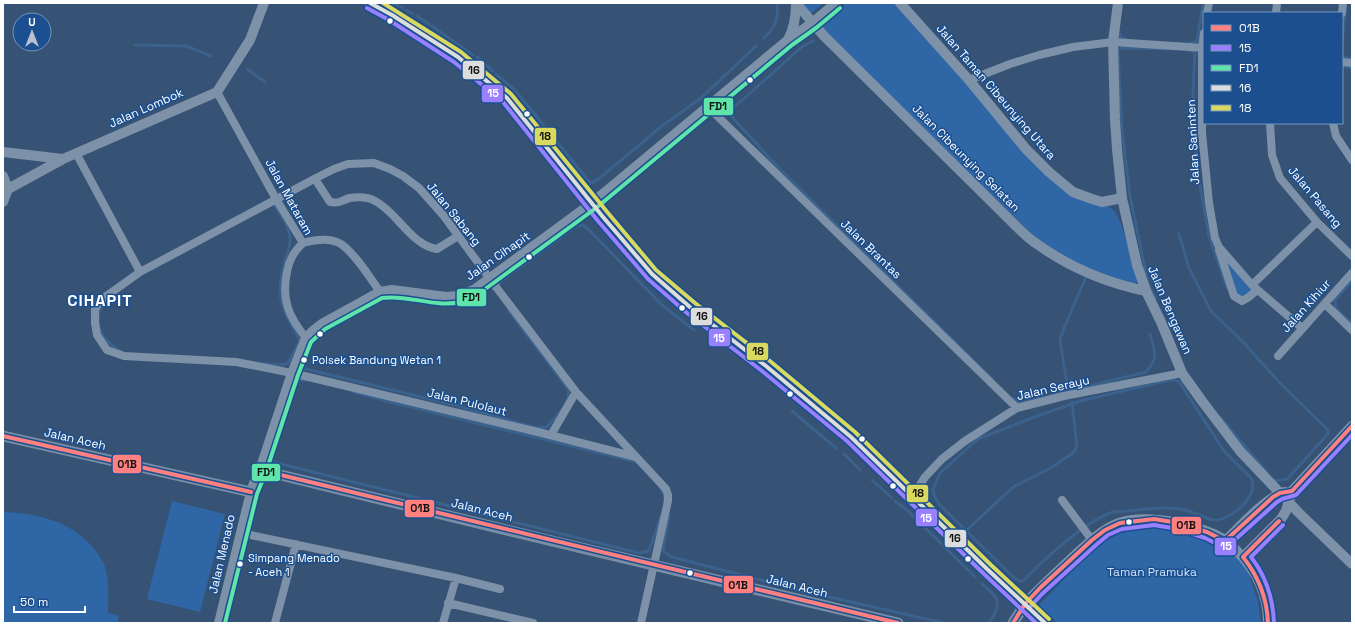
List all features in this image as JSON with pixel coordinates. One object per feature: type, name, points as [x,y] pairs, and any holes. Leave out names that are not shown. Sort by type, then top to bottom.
[{"type":"main road","points":[[370,3],[392,15],[458,57],[507,98],[644,266],[668,289],[727,337],[766,366],[851,437],[987,570],[1026,604],[1045,623]]},
{"type":"main road","name":"Jalan Aceh","points":[[3,436],[251,492]]},
{"type":"main road","points":[[251,492],[260,470]]},
{"type":"main road","name":"Jalan Aceh","points":[[260,470],[898,623]]},
{"type":"main road","points":[[1013,623],[1026,604]]},
{"type":"street","points":[[217,92],[250,40],[264,3]]},
{"type":"street","points":[[788,40],[794,21],[796,3]]},
{"type":"street","name":"Jalan Cibeunying Selatan","points":[[796,3],[812,23],[1016,226],[1036,244],[1082,271],[1146,292]]},
{"type":"street","name":"Jalan Cihapit","points":[[260,470],[292,373],[306,338],[313,331],[322,324],[380,292],[392,290],[446,297],[458,296],[474,290],[592,203],[788,40],[836,3]]},
{"type":"street","name":"Jalan Taman Cibeunying Utara","points":[[900,3],[969,80],[1026,149],[1049,172],[1074,192],[1102,202],[1122,198]]},
{"type":"street","name":"Jalan Bengawan","points":[[1118,3],[1113,42],[1115,120],[1122,198],[1137,265],[1146,292],[1161,322],[1182,373],[1202,401],[1240,451],[1289,503],[1352,564]]},
{"type":"street","points":[[969,80],[1010,64],[1073,47],[1113,42],[1203,48]]},
{"type":"street","name":"Jalan Saninten","points":[[1203,48],[1202,132],[1212,225],[1234,296],[1242,300],[1249,297],[1255,287]]},
{"type":"street","name":"Jalan Lombok","points":[[8,189],[63,159],[217,92]]},
{"type":"street","name":"Jalan Mataram","points":[[217,92],[303,243],[295,250],[288,267],[284,294],[290,314],[296,326],[306,338]]},
{"type":"street","name":"Jalan Brantas","points":[[708,107],[1017,408]]},
{"type":"street","name":"Jalan Pasang","points":[[1270,124],[1272,155],[1280,178],[1317,222],[1352,256]]},
{"type":"street","points":[[1333,124],[1336,136],[1352,160]]},
{"type":"street","points":[[3,152],[63,159]]},
{"type":"street","points":[[76,153],[140,272]]},
{"type":"street","name":"Jalan Sabang","points":[[140,272],[276,198],[334,169],[348,164],[374,163],[403,176],[419,188],[443,215],[576,392],[666,489],[668,501],[654,565]]},
{"type":"street","points":[[3,176],[8,189],[3,202]]},
{"type":"street","points":[[315,178],[330,202],[343,202],[350,198],[374,200],[398,219],[427,247],[437,249],[458,236]]},
{"type":"street","points":[[1255,287],[1317,222]]},
{"type":"street","points":[[303,243],[314,240],[331,240],[339,242],[353,256],[380,292]]},
{"type":"street","name":"Jalan Saninten","points":[[1219,247],[1255,287],[1302,328]]},
{"type":"street","name":"Jalan Pulolaut","points":[[140,272],[105,297],[99,302],[94,310],[94,323],[97,335],[107,350],[124,356],[236,362],[292,373],[551,435],[636,457]]},
{"type":"street","name":"Jalan Kihiur","points":[[1278,356],[1352,273]]},
{"type":"street","points":[[1325,304],[1352,330]]},
{"type":"street","name":"Jalan Serayu","points":[[913,496],[925,477],[942,459],[965,441],[1017,408],[1086,392],[1182,373]]},
{"type":"street","points":[[551,435],[576,392]]},
{"type":"street","points":[[1243,557],[1281,519],[1286,511],[1292,491],[1352,426]]},
{"type":"street","points":[[1225,540],[1269,500],[1280,493],[1292,491]]},
{"type":"street","name":"Jalan Menado","points":[[221,622],[251,492]]},
{"type":"street","points":[[1062,500],[1092,540]]},
{"type":"street","points":[[1026,604],[1038,590],[1092,540],[1105,530],[1120,523],[1154,519],[1180,523],[1225,540],[1251,566],[1261,586],[1267,606],[1268,623]]},
{"type":"street","points":[[241,533],[456,578],[500,589]]},
{"type":"street","points":[[275,623],[296,544]]},
{"type":"street","points":[[641,623],[654,565]]},
{"type":"street","points":[[443,623],[456,578]]},
{"type":"street","points":[[448,603],[534,623]]},
{"type":"green space","points":[[803,3],[824,3],[810,14]]},
{"type":"green space","points":[[846,3],[899,3],[1065,188],[1102,207],[1108,206],[1114,210],[1121,224],[1139,278],[1137,282],[1131,285],[1086,269],[1038,240],[821,28]]},
{"type":"green space","points":[[1228,263],[1254,291],[1243,297],[1238,297],[1227,264]]},
{"type":"green space","points":[[172,501],[225,514],[200,612],[147,599]]},
{"type":"green space","points":[[3,512],[27,514],[50,519],[71,529],[90,544],[100,556],[104,564],[108,582],[108,613],[119,616],[117,623],[3,623]]},
{"type":"green space","name":"Taman Pramuka","points":[[1139,523],[1165,523],[1230,541],[1245,564],[1258,601],[1261,623],[1057,623],[1039,605],[1097,545]]},
{"type":"waterway","points":[[392,3],[403,8]]},
{"type":"waterway","points":[[764,38],[771,31],[777,18],[777,3]]},
{"type":"waterway","points":[[1190,43],[1197,41],[1203,3]]},
{"type":"waterway","points":[[406,10],[413,14]]},
{"type":"waterway","points":[[1343,34],[1345,13]]},
{"type":"waterway","points":[[417,16],[429,24]]},
{"type":"waterway","points":[[432,26],[473,55]]},
{"type":"waterway","points":[[1119,32],[1121,38],[1126,39]]},
{"type":"waterway","points":[[813,41],[803,46],[731,110],[730,113],[732,117],[775,164],[992,379]]},
{"type":"waterway","points":[[135,45],[186,46],[211,56]]},
{"type":"waterway","points":[[496,74],[515,90],[592,183],[662,126],[701,98],[756,46]]},
{"type":"waterway","points":[[1155,298],[1148,283],[1130,196],[1122,130],[1118,50],[1121,48],[1167,49]]},
{"type":"waterway","points":[[1190,50],[1195,53],[1193,90],[1196,163],[1209,236],[1227,288]]},
{"type":"waterway","points":[[477,57],[493,71]]},
{"type":"waterway","points":[[1343,57],[1352,59]]},
{"type":"waterway","points":[[1343,66],[1352,68]]},
{"type":"waterway","points":[[247,69],[265,82]]},
{"type":"waterway","points":[[273,204],[285,222],[290,237],[290,244],[281,277],[280,290],[282,303],[300,341],[288,363],[282,365],[206,358],[125,354],[108,342],[101,331],[98,318],[100,310],[107,299],[141,274],[243,220],[268,205],[273,204]]},
{"type":"waterway","points":[[499,286],[498,285],[501,281],[576,226],[583,225],[662,305],[694,330]]},
{"type":"waterway","points":[[1179,234],[1189,268],[1211,311],[1244,343],[1280,383],[1328,430],[1328,434],[1287,479],[1276,481],[1272,478]]},
{"type":"waterway","points":[[1068,390],[1060,340],[1086,277]]},
{"type":"waterway","points":[[1351,323],[1336,308],[1335,300],[1352,281]]},
{"type":"waterway","points":[[478,294],[490,287],[493,289]]},
{"type":"waterway","points":[[301,362],[302,368],[454,405],[537,428],[547,427],[568,399],[568,389],[509,311]]},
{"type":"waterway","points":[[1013,399],[1020,403],[1146,372],[1153,363],[1155,354],[1150,334]]},
{"type":"waterway","points":[[288,405],[292,392],[300,380],[306,380]]},
{"type":"waterway","points":[[1170,380],[1176,380],[1180,383],[1224,451],[1251,478],[1253,485],[1252,491],[1243,505],[1230,515],[1214,520],[1185,510],[1171,508],[1112,512],[1087,525],[1064,543],[1023,581],[1020,581],[1014,578],[939,504],[934,495],[933,489],[940,473],[978,439],[1080,401],[1170,380]]},
{"type":"waterway","points":[[354,392],[637,462]]},
{"type":"waterway","points":[[967,530],[1013,487],[1049,469],[1073,453],[1077,447],[1072,402]]},
{"type":"waterway","points":[[285,411],[270,455],[271,461],[273,462],[639,553],[649,551],[661,516]]},
{"type":"waterway","points":[[792,411],[836,448]]},
{"type":"waterway","points":[[1220,417],[1267,472]]},
{"type":"waterway","points":[[844,454],[860,470]]},
{"type":"waterway","points":[[872,480],[892,498]]},
{"type":"waterway","points":[[660,487],[664,495],[664,502]]},
{"type":"waterway","points":[[895,501],[908,511],[975,577]]},
{"type":"waterway","points":[[669,516],[663,551],[672,557],[807,592],[944,623]]},
{"type":"waterway","points":[[982,584],[992,593],[997,601],[996,610],[989,623]]},
{"type":"transit line","name":"16","points":[[370,3],[392,15],[458,57],[507,98],[603,217],[652,274],[691,308],[766,366],[851,437],[1045,623]]},
{"type":"transit line","name":"18","points":[[383,3],[461,52],[511,94],[656,270],[695,303],[770,361],[855,432],[991,565],[1049,619]]},
{"type":"transit line","name":"15","points":[[367,8],[389,20],[454,62],[503,102],[598,221],[648,279],[687,313],[762,371],[847,441],[1036,623]]},
{"type":"transit line","name":"FD1","points":[[225,623],[257,494],[266,472],[298,375],[311,342],[325,329],[382,298],[392,297],[450,303],[460,302],[477,295],[596,208],[792,45],[840,8]]},
{"type":"transit line","name":"01B","points":[[1013,623],[1025,604],[1041,587],[1092,540],[1105,530],[1120,523],[1154,519],[1179,523],[1207,532],[1225,541],[1273,497],[1280,493],[1292,491],[1352,426]]},
{"type":"transit line","name":"15","points":[[1029,608],[1042,594],[1096,545],[1108,535],[1122,529],[1154,525],[1178,529],[1205,538],[1223,547],[1228,546],[1277,502],[1296,495],[1352,435]]},
{"type":"transit line","name":"01B","points":[[3,436],[251,492]]},
{"type":"transit line","name":"01B","points":[[260,470],[898,623]]},
{"type":"transit line","name":"01B","points":[[1268,623],[1264,596],[1258,580],[1243,557],[1279,521]]},
{"type":"transit line","name":"15","points":[[1274,623],[1268,588],[1261,572],[1251,557],[1283,525]]},
{"type":"place","name":"Polsek Bandung Wetan 1","points":[[304,360]]},
{"type":"place","name":"Simpang Menado - Aceh 1","points":[[240,564]]},
{"type":"district","name":"CIHAPIT","points":[[100,300]]}]
